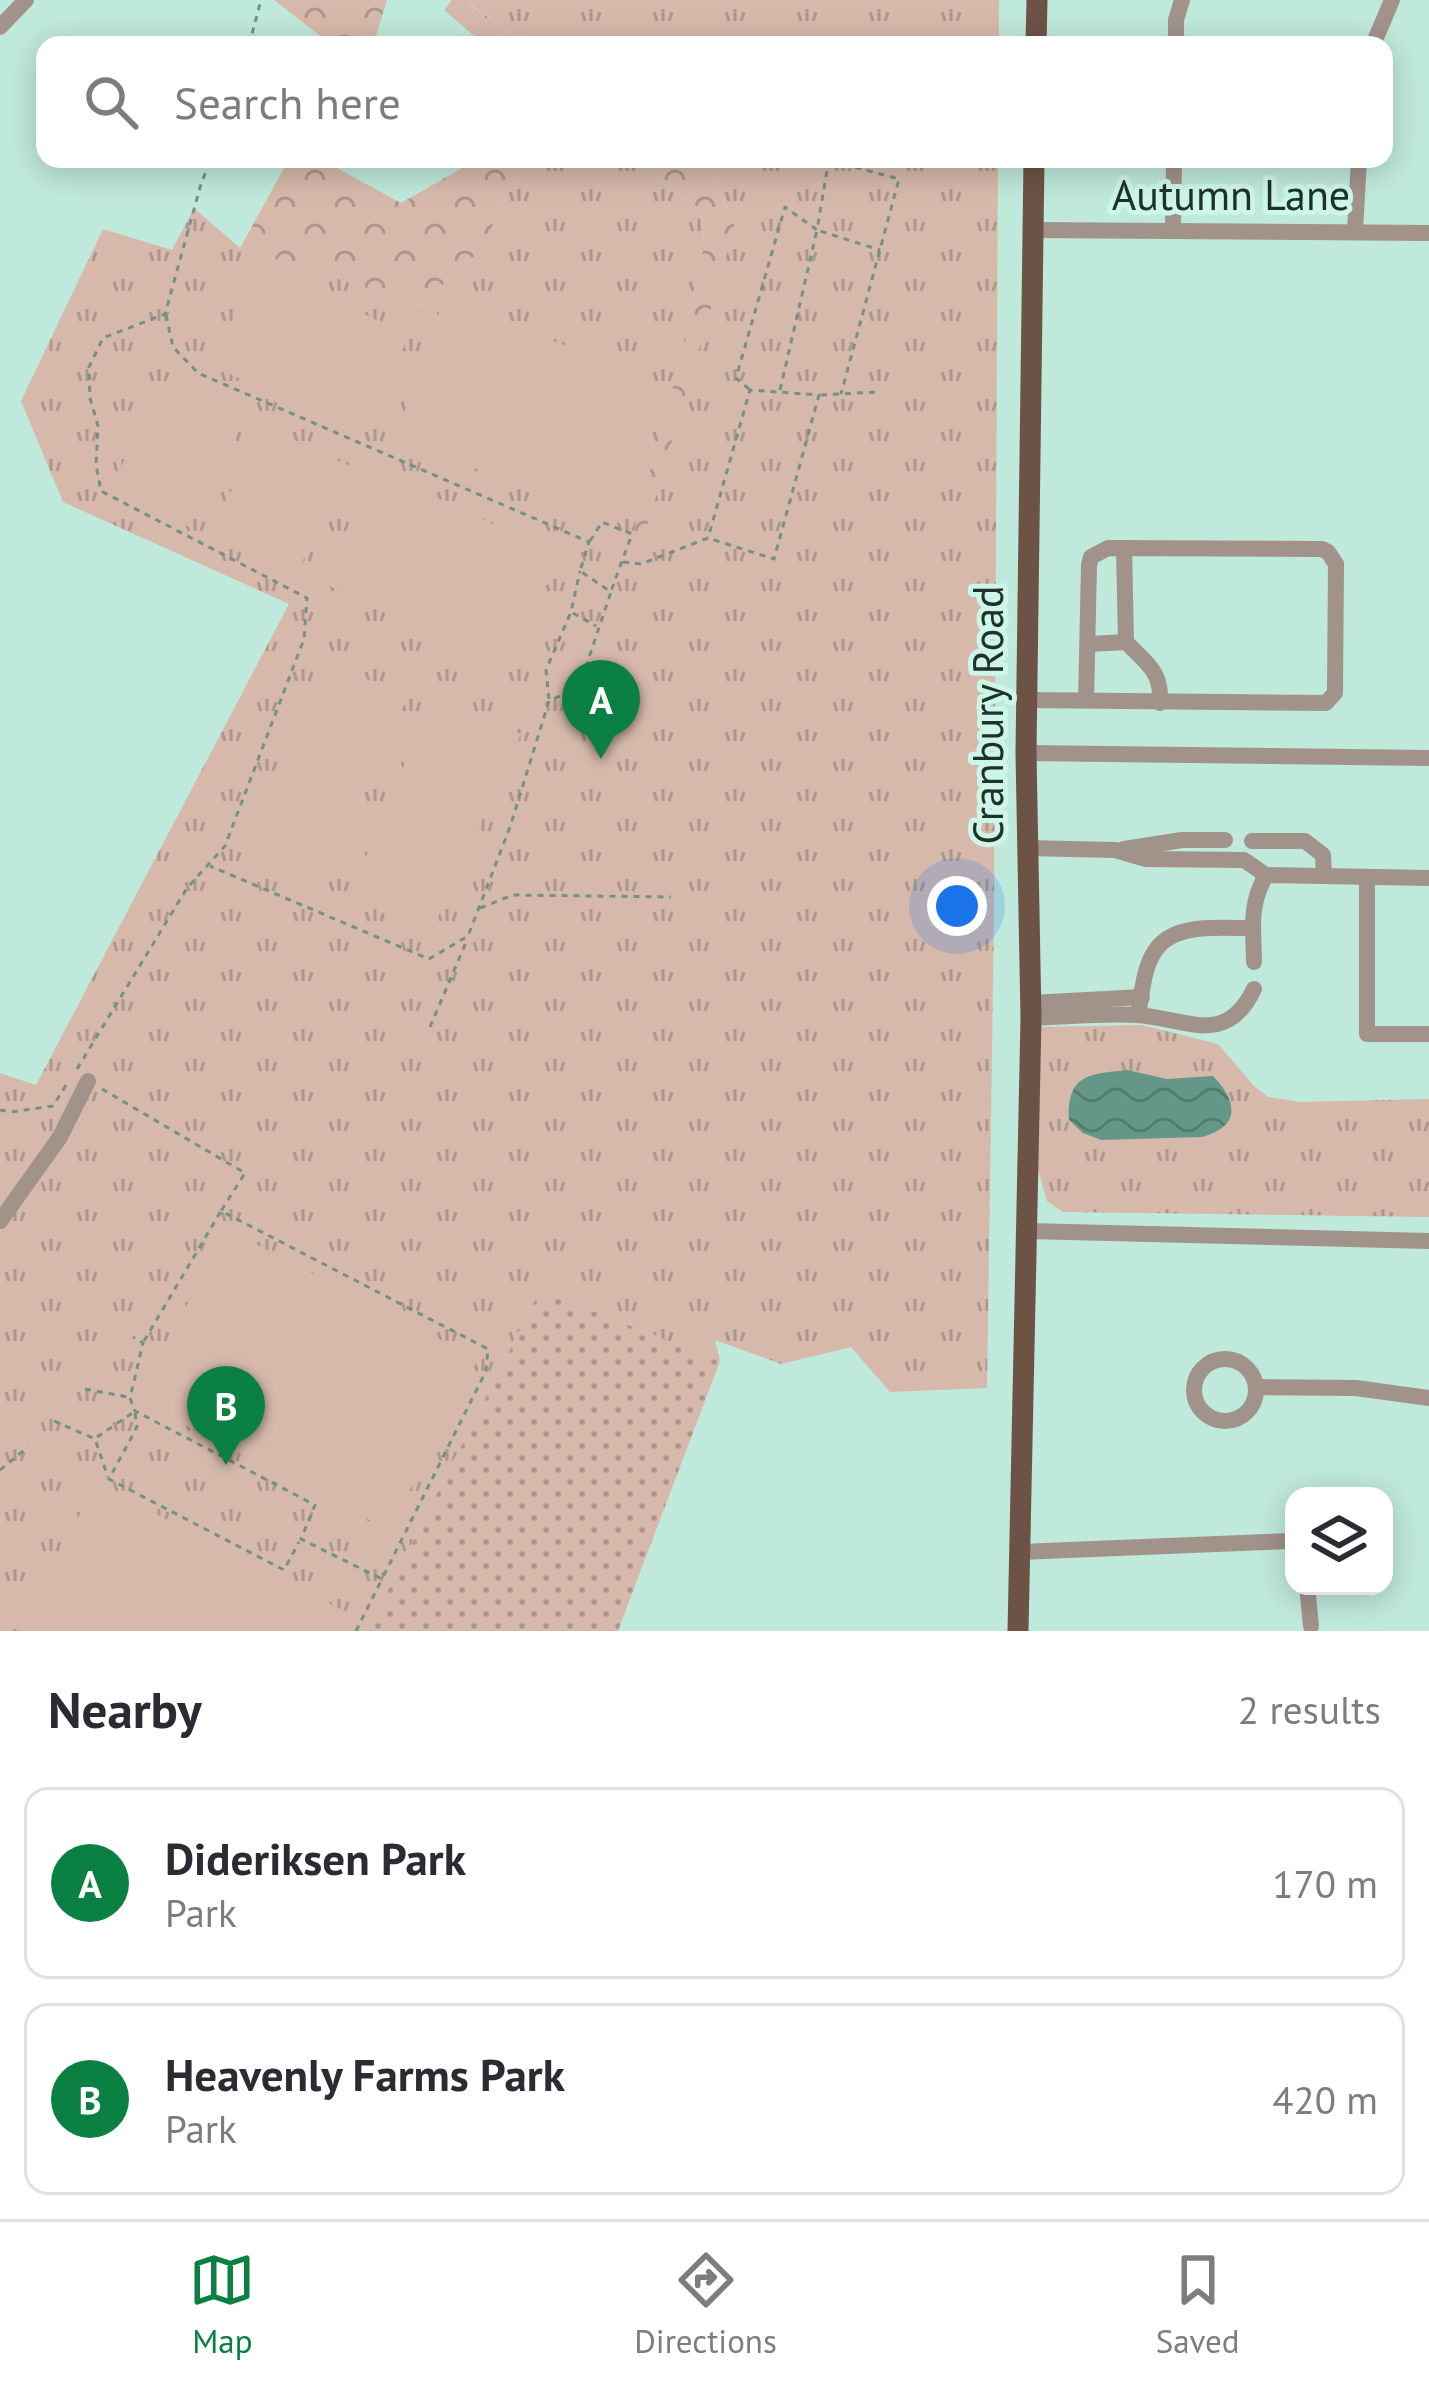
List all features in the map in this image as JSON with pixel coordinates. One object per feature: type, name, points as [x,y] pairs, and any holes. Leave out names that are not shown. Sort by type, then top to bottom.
[{"type":"main road","points":[[1036,36],[1037,0]]},
{"type":"main road","name":"Cranbury Road","points":[[1018,1631],[1031,1010],[1026,700],[1034,168]]},
{"type":"street","points":[[0,27],[26,0]]},
{"type":"street","points":[[1176,36],[1182,0]]},
{"type":"street","points":[[1377,36],[1392,0]]},
{"type":"street","points":[[1173,231],[1174,168]]},
{"type":"street","points":[[1354,231],[1358,168]]},
{"type":"street","name":"Autumn Lane","points":[[1032,230],[1429,233]]},
{"type":"street","points":[[1026,700],[1160,704],[1318,704],[1332,699],[1336,564],[1322,549],[1108,548],[1091,557],[1086,701]]},
{"type":"street","points":[[1124,548],[1126,642],[1158,676],[1160,704]]},
{"type":"street","points":[[1089,644],[1126,642]]},
{"type":"street","points":[[1026,754],[1429,758]]},
{"type":"street","points":[[1026,848],[1115,850],[1182,840],[1225,840]]},
{"type":"street","points":[[1252,841],[1305,841],[1323,855],[1324,876]]},
{"type":"street","points":[[1115,850],[1146,859],[1244,860],[1266,875],[1429,878]]},
{"type":"street","points":[[1254,962],[1257,890],[1266,875]]},
{"type":"street","points":[[1367,878],[1367,1034],[1429,1034]]},
{"type":"street","points":[[1140,1006],[1154,951],[1169,936],[1186,930],[1253,928]]},
{"type":"street","points":[[1031,1010],[1140,1006],[1200,1028],[1232,1018],[1246,1006],[1254,989]]},
{"type":"street","points":[[0,1221],[60,1137],[88,1081]]},
{"type":"street","points":[[1028,1232],[1428,1239]]},
{"type":"street","points":[[1256,1387],[1356,1388],[1429,1398]]},
{"type":"street","points":[[1020,1552],[1285,1541]]},
{"type":"street","points":[[1308,1595],[1311,1626]]},
{"type":"path","points":[[251,36],[261,0]]},
{"type":"path","points":[[208,168],[165,314],[173,347],[198,373],[589,542]]},
{"type":"path","points":[[779,392],[828,168]]},
{"type":"path","points":[[841,394],[899,179],[858,168]]},
{"type":"path","points":[[878,392],[819,395],[750,390],[736,378],[784,207],[817,230],[880,250]]},
{"type":"path","points":[[0,1110],[53,1106],[187,888],[225,845],[304,639],[308,598],[101,491],[89,367],[103,338],[165,314]]},
{"type":"path","points":[[708,538],[750,390]]},
{"type":"path","points":[[623,562],[641,564],[708,538],[774,560],[819,395]]},
{"type":"path","points":[[430,1027],[510,827],[549,701],[546,670],[571,612],[589,542],[602,522],[632,534],[579,687],[549,701]]},
{"type":"path","points":[[580,572],[610,592]]},
{"type":"path","points":[[571,612],[599,628]]},
{"type":"path","points":[[208,865],[429,959],[468,936]]},
{"type":"path","points":[[479,909],[513,895],[671,898]]},
{"type":"path","points":[[88,1081],[245,1173],[143,1343],[130,1398],[137,1427],[109,1479]]},
{"type":"path","points":[[221,1211],[488,1349],[487,1371],[356,1631]]},
{"type":"path","points":[[133,1337],[143,1343]]},
{"type":"path","points":[[86,1389],[130,1398]]},
{"type":"path","points":[[95,1439],[135,1411]]},
{"type":"path","points":[[54,1421],[95,1439],[109,1479],[284,1570],[315,1505],[135,1411]]},
{"type":"path","points":[[0,1470],[28,1447]]},
{"type":"path","points":[[301,1539],[382,1580]]},
{"type":"green space","points":[[274,0],[387,0],[376,36],[320,36]]},
{"type":"green space","points":[[452,0],[999,0],[999,36],[517,36],[469,4],[444,10]]},
{"type":"green space","points":[[468,4],[516,36],[474,36],[444,10]]},
{"type":"green space","points":[[284,168],[337,168],[401,203],[462,168],[521,168],[480,251],[421,305],[240,248]]},
{"type":"green space","points":[[521,168],[640,168],[702,210],[704,245],[677,372],[633,533],[644,537],[735,226],[711,168],[998,168],[987,1388],[890,1392],[851,1347],[781,1364],[715,1340],[720,1361],[540,1290],[367,1631],[0,1631],[0,1073],[36,1085],[289,604],[63,502],[21,401],[103,229],[172,250],[194,208],[240,248],[421,305],[480,251]]},
{"type":"green space","points":[[640,168],[711,168],[735,226],[645,537],[632,534],[677,372],[704,244],[702,210]]},
{"type":"green space","points":[[255,261],[409,336],[363,433],[214,367]]},
{"type":"green space","points":[[444,298],[668,386],[622,524],[395,438]]},
{"type":"green space","points":[[168,377],[247,412],[189,527],[111,486]]},
{"type":"green space","points":[[264,427],[350,466],[296,574],[211,530]]},
{"type":"green space","points":[[376,469],[560,556],[507,671],[321,582]]},
{"type":"green space","points":[[322,661],[408,696],[322,886],[240,850]]},
{"type":"green space","points":[[431,701],[521,734],[430,935],[349,897]]},
{"type":"green space","points":[[1142,1025],[1218,1044],[1268,1097],[1300,1102],[1429,1099],[1429,1217],[1063,1212],[1047,1201],[1037,1166],[1041,1027]]},
{"type":"green space","points":[[227,1229],[478,1359],[389,1530],[137,1400]]},
{"type":"green space","points":[[540,1290],[720,1361],[618,1631],[367,1631]]},
{"type":"green space","points":[[96,1483],[348,1613],[338,1631],[19,1631]]},
{"type":"water","points":[[1127,1070],[1167,1079],[1213,1076],[1231,1103],[1229,1119],[1202,1137],[1101,1140],[1083,1133],[1069,1120],[1076,1085],[1091,1075]]},
{"type":"place","name":"Dideriksen Park","points":[[601,759]]},
{"type":"place","name":"Heavenly Farms Park","points":[[226,1465]]}]
